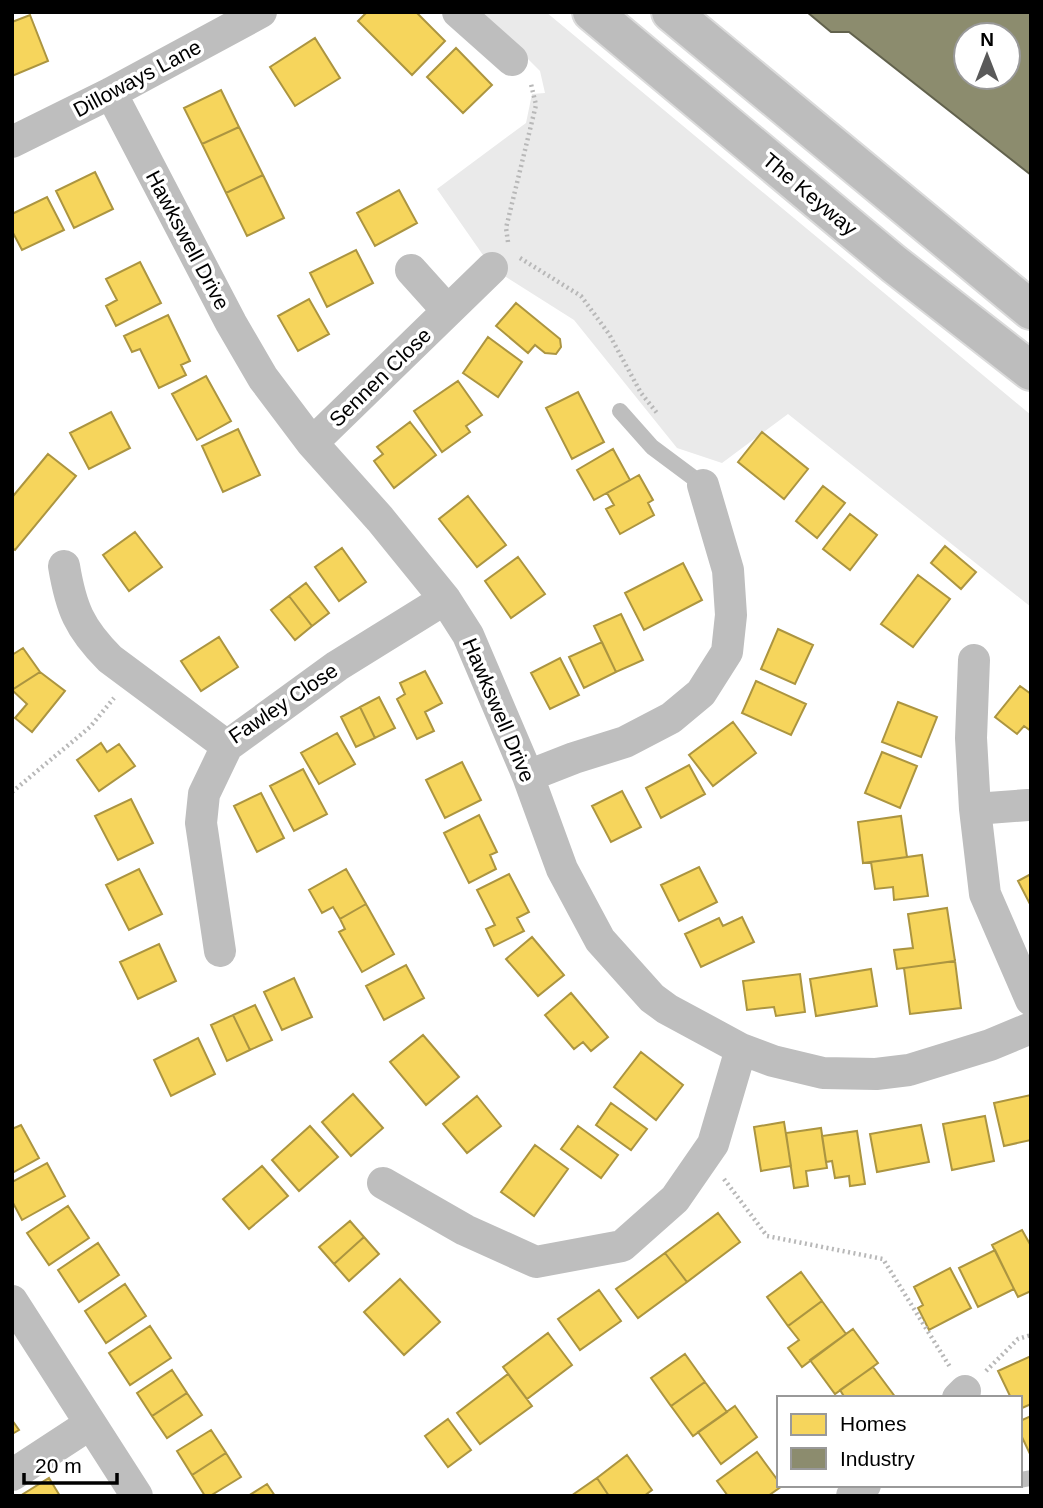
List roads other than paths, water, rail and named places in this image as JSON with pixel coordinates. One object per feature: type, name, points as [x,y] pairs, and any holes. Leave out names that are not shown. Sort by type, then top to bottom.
[{"type":"highway","name":"The Keyway","points":[[592,12],[894,264],[1031,371]]},
{"type":"highway","points":[[671,12],[1031,310]]},
{"type":"street","name":"Dilloways Lane","points":[[12,142],[111,93],[261,12]]},
{"type":"street","points":[[458,12],[512,60]]},
{"type":"street","name":"Hawkswell Drive","points":[[111,93],[231,323],[263,378],[312,443],[380,519],[445,599],[468,635],[528,776],[562,869],[600,940],[652,998],[741,1049],[773,1061],[823,1073],[876,1074],[909,1070],[989,1045],[1031,1028]]},
{"type":"street","name":"Sennen Close","points":[[312,443],[447,310],[506,259]]},
{"type":"street","name":"Sennen Close","points":[[411,270],[447,310]]},
{"type":"street","points":[[528,776],[625,741],[671,718],[701,693],[727,652],[731,615],[728,570],[703,485]]},
{"type":"street","name":"Fawley Close","points":[[64,566],[70,601],[79,621],[96,645],[227,746],[337,666],[445,599]]},
{"type":"street","points":[[974,660],[971,738],[975,809],[985,894],[1031,1000]]},
{"type":"street","points":[[220,951],[201,823],[204,794],[227,746]]},
{"type":"street","points":[[975,809],[1028,805]]},
{"type":"street","points":[[383,1183],[465,1230],[536,1262],[622,1245],[675,1199],[713,1144],[741,1049]]},
{"type":"street","points":[[12,1301],[137,1496]]},
{"type":"street","points":[[12,1475],[90,1424]]},
{"type":"lane","points":[[620,411],[652,447],[703,485]]}]
